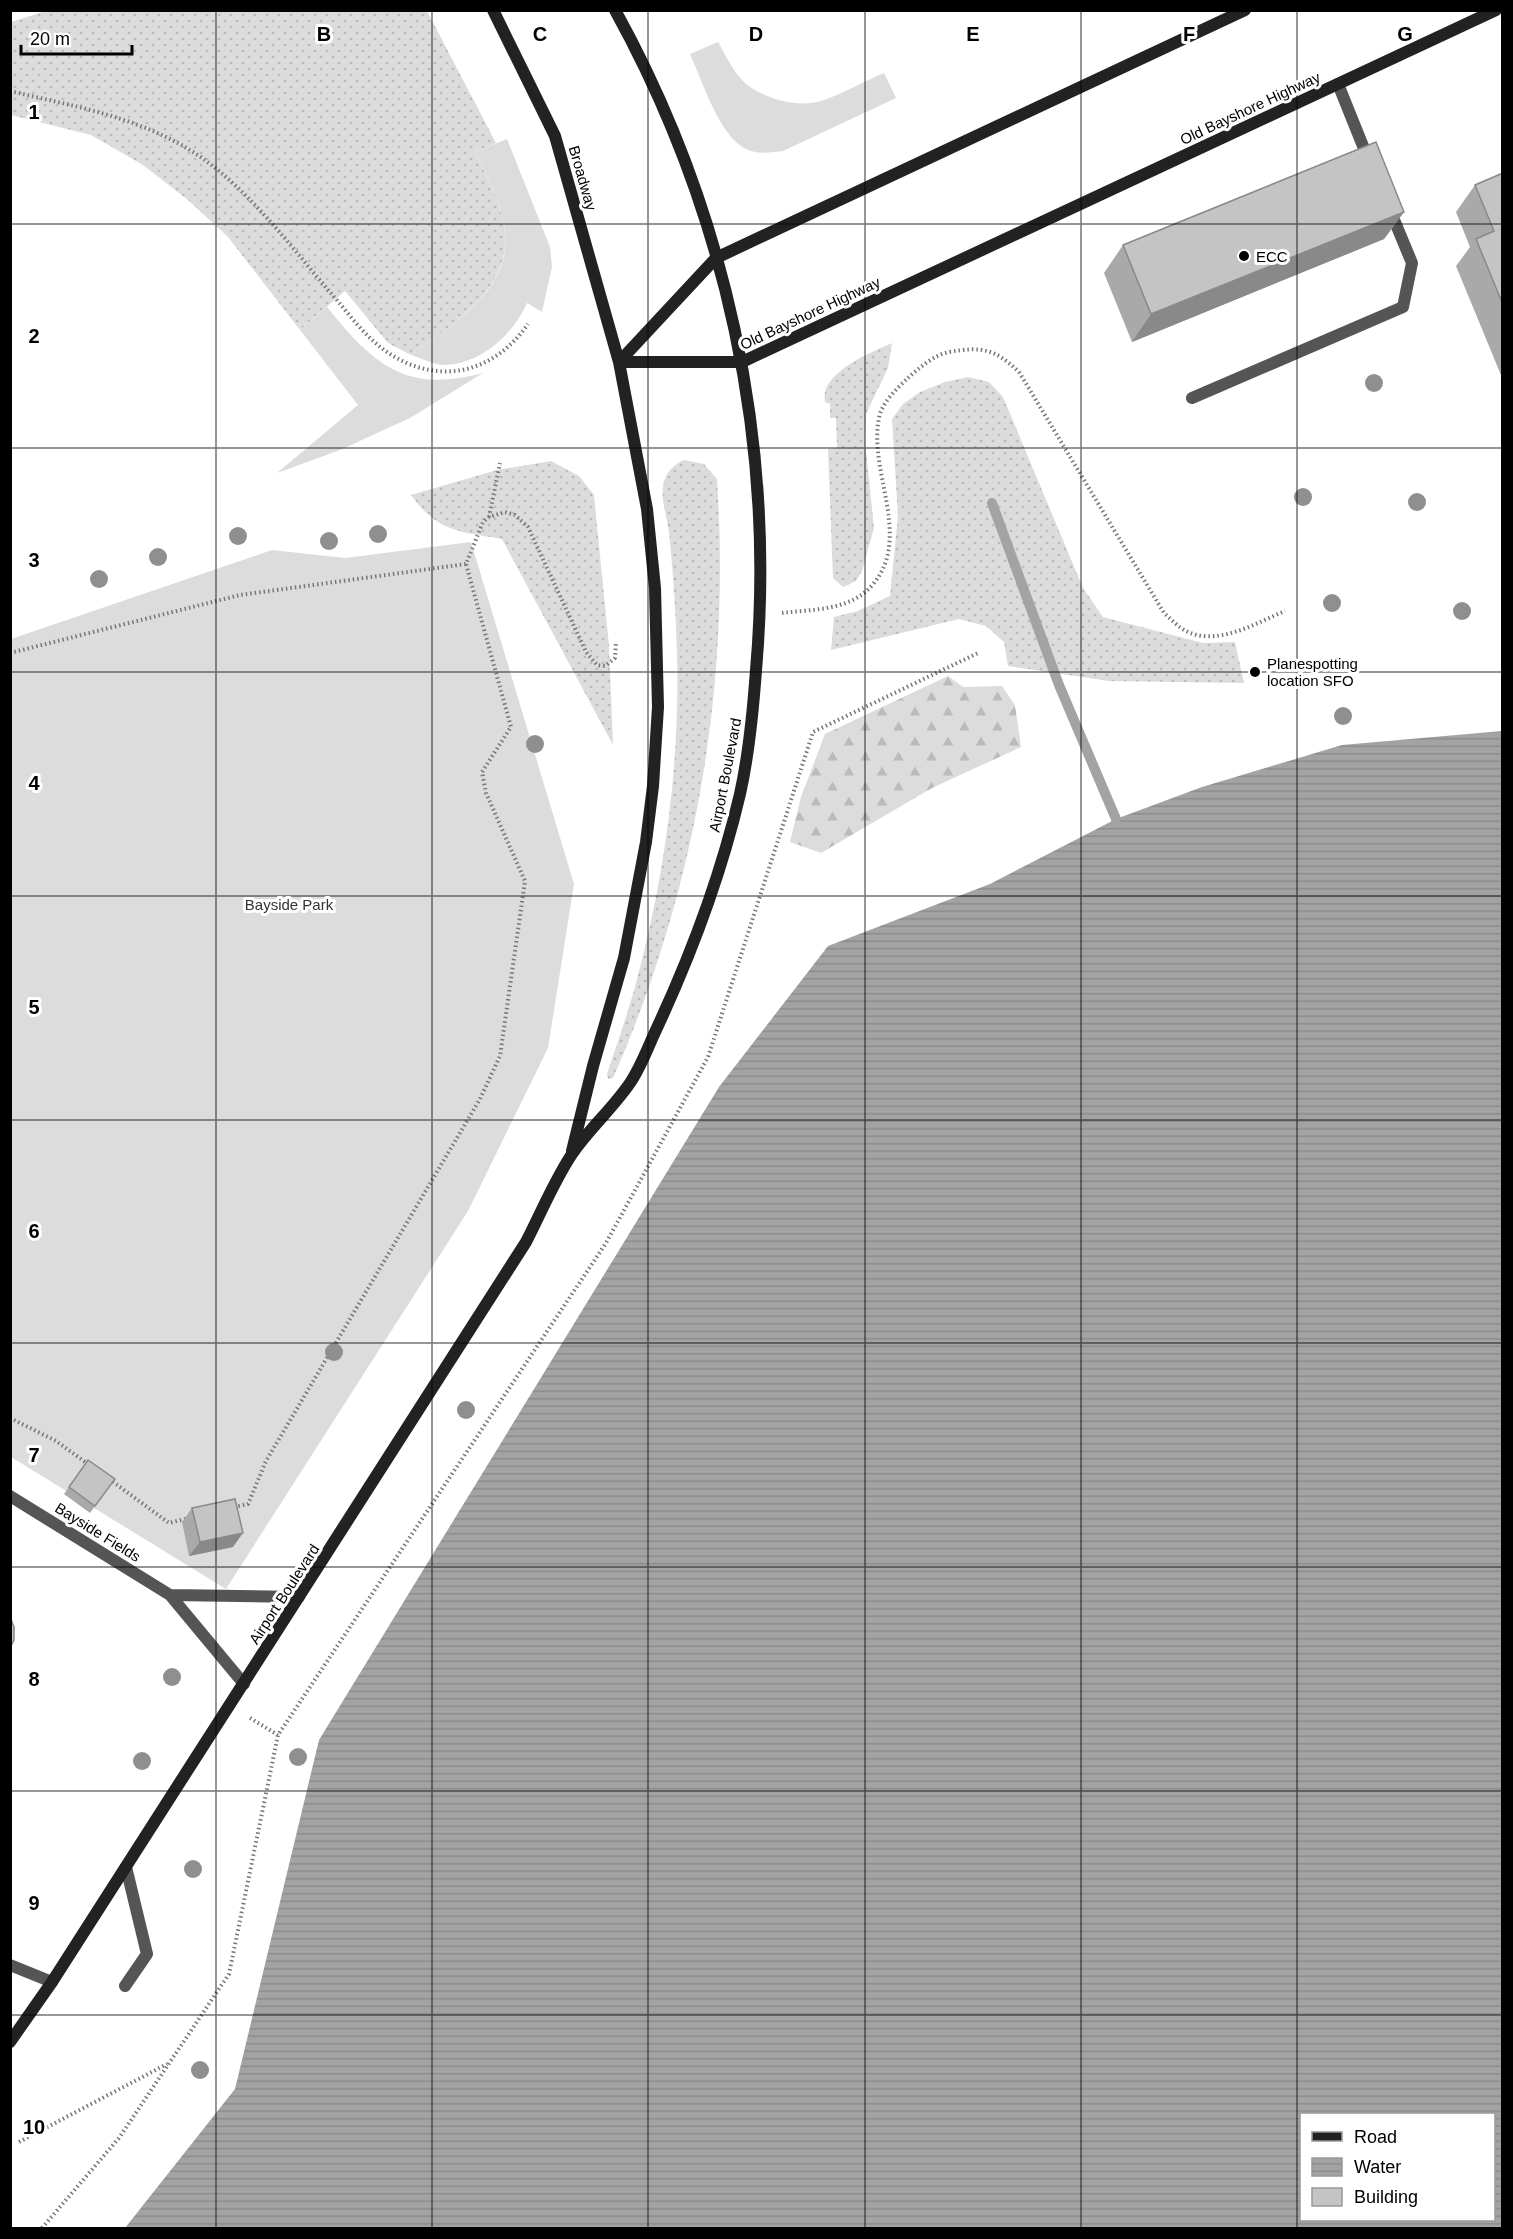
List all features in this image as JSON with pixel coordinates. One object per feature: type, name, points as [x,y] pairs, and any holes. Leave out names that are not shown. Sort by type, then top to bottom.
[{"type":"main road","name":"Broadway","points":[[493,10],[555,136],[619,362]]},
{"type":"main road","points":[[615,10],[645,69],[675,138],[716,258],[742,362]]},
{"type":"main road","points":[[619,362],[716,258],[1245,10]]},
{"type":"main road","name":"Old Bayshore Highway","points":[[619,362],[742,362],[1496,10]]},
{"type":"main road","name":"Airport Boulevard","points":[[571,1155],[637,902],[653,786],[657,627],[651,548],[619,362]]},
{"type":"main road","name":"Airport Boulevard","points":[[10,2042],[52,1982],[526,1242],[571,1155],[632,1081],[682,969],[727,846],[742,782],[754,695],[760,615],[760,537],[757,457],[742,362]]},
{"type":"lane","points":[[1338,84],[1373,169]]},
{"type":"lane","points":[[1192,398],[1403,307],[1412,263],[1386,201]]},
{"type":"lane","name":"Bayside Fields","points":[[10,1496],[170,1595],[244,1684]]},
{"type":"lane","points":[[170,1595],[299,1597]]},
{"type":"lane","points":[[125,1986],[147,1953],[126,1867]]},
{"type":"lane","points":[[10,1965],[52,1982]]},
{"type":"path","points":[[10,91],[117,117],[180,144],[215,168],[240,191],[362,330],[389,353],[422,369],[440,372],[476,367],[508,348],[528,324]]},
{"type":"path","points":[[760,615],[847,604],[876,582],[885,561],[890,528],[877,437],[879,416],[896,389],[921,366],[946,352],[982,348],[1007,361],[1019,372],[1164,613],[1186,631],[1207,636],[1230,633],[1285,611]]},
{"type":"path","points":[[489,517],[500,463]]},
{"type":"path","points":[[225,1509],[248,1504],[266,1461],[480,1099],[500,1056],[525,881],[486,793],[482,772],[511,727],[466,564],[483,522],[489,517],[505,512],[515,515],[528,527],[586,652],[597,665],[605,666],[615,658],[616,642]]},
{"type":"path","points":[[10,653],[240,596],[466,564]]},
{"type":"path","points":[[42,2229],[119,2138],[229,1974],[278,1735],[606,1243],[708,1057],[813,732],[978,653]]},
{"type":"path","points":[[10,1418],[56,1441],[94,1468]]},
{"type":"path","points":[[103,1475],[169,1523],[192,1517]]},
{"type":"path","points":[[230,1705],[278,1735]]},
{"type":"path","points":[[19,2142],[170,2062]]},
{"type":"green space","points":[[46,11],[427,11],[496,143],[475,152],[496,197],[504,225],[505,247],[500,267],[491,285],[478,302],[462,316],[411,355],[388,343],[345,291],[300,330],[228,237],[188,200],[143,165],[91,135],[11,115],[11,22]]},
{"type":"green space","points":[[718,42],[742,80],[772,98],[792,103],[821,101],[884,73],[896,98],[783,151],[764,153],[750,151],[736,142],[720,120],[690,54]]},
{"type":"green space","points":[[507,139],[550,247],[552,267],[542,312],[527,303],[504,337],[494,346],[470,360],[443,365],[411,355],[478,302],[501,267],[505,247],[502,215],[475,152]]},
{"type":"green space","points":[[327,307],[360,344],[393,369],[411,376],[432,380],[456,379],[483,373],[410,418],[340,450],[277,473],[358,405],[300,330]]},
{"type":"green space","points":[[892,343],[888,368],[866,414],[865,440],[874,528],[862,571],[856,581],[843,587],[833,578],[828,449],[837,448],[836,418],[830,418],[830,404],[825,402],[825,392],[830,382],[848,365]]},
{"type":"green space","points":[[968,377],[989,382],[1003,397],[1083,588],[1103,617],[1203,643],[1235,642],[1244,683],[1109,681],[1008,666],[1004,642],[986,626],[959,619],[831,650],[834,617],[858,611],[890,596],[898,516],[892,419],[903,404],[920,392],[945,382]]},
{"type":"green space","points":[[684,460],[704,464],[717,479],[720,556],[718,633],[712,709],[701,785],[686,860],[666,934],[642,1007],[613,1078],[608,1079],[607,1074],[636,983],[663,861],[676,737],[677,654],[669,532],[663,492],[667,474],[676,464]]},
{"type":"green space","points":[[551,461],[579,476],[594,495],[609,646],[613,745],[502,539],[462,532],[441,524],[431,517],[411,495],[497,470]]},
{"type":"green space","name":"Bayside Park","points":[[471,542],[574,884],[548,1048],[468,1211],[226,1589],[11,1457],[11,639],[272,550],[345,558]]},
{"type":"green space","points":[[948,676],[963,687],[1002,686],[1015,705],[1021,747],[932,788],[821,853],[790,842],[801,797],[825,734]]},
{"type":"water","points":[[1502,731],[1502,2228],[125,2228],[235,2089],[319,1740],[719,1087],[828,946],[990,884],[1116,819],[1202,787],[1342,745]]},
{"type":"building","name":"ECC","points":[[1376,142],[1404,212],[1151,314],[1123,245]]},
{"type":"building","points":[[1503,173],[1503,305],[1476,239],[1494,231],[1475,185]]},
{"type":"building","points":[[88,1460],[115,1479],[95,1506],[69,1487]]},
{"type":"building","points":[[235,1499],[243,1533],[200,1542],[192,1508]]},
{"type":"building","points":[[10,1617],[14,1627],[14,1640],[10,1648]]},
{"type":"waterway","points":[[992,503],[1059,685],[1116,819]]},
{"type":"place","name":"ECC","points":[[1244,256]]},
{"type":"place","name":"Planespotting location SFO","points":[[1255,672]]}]
